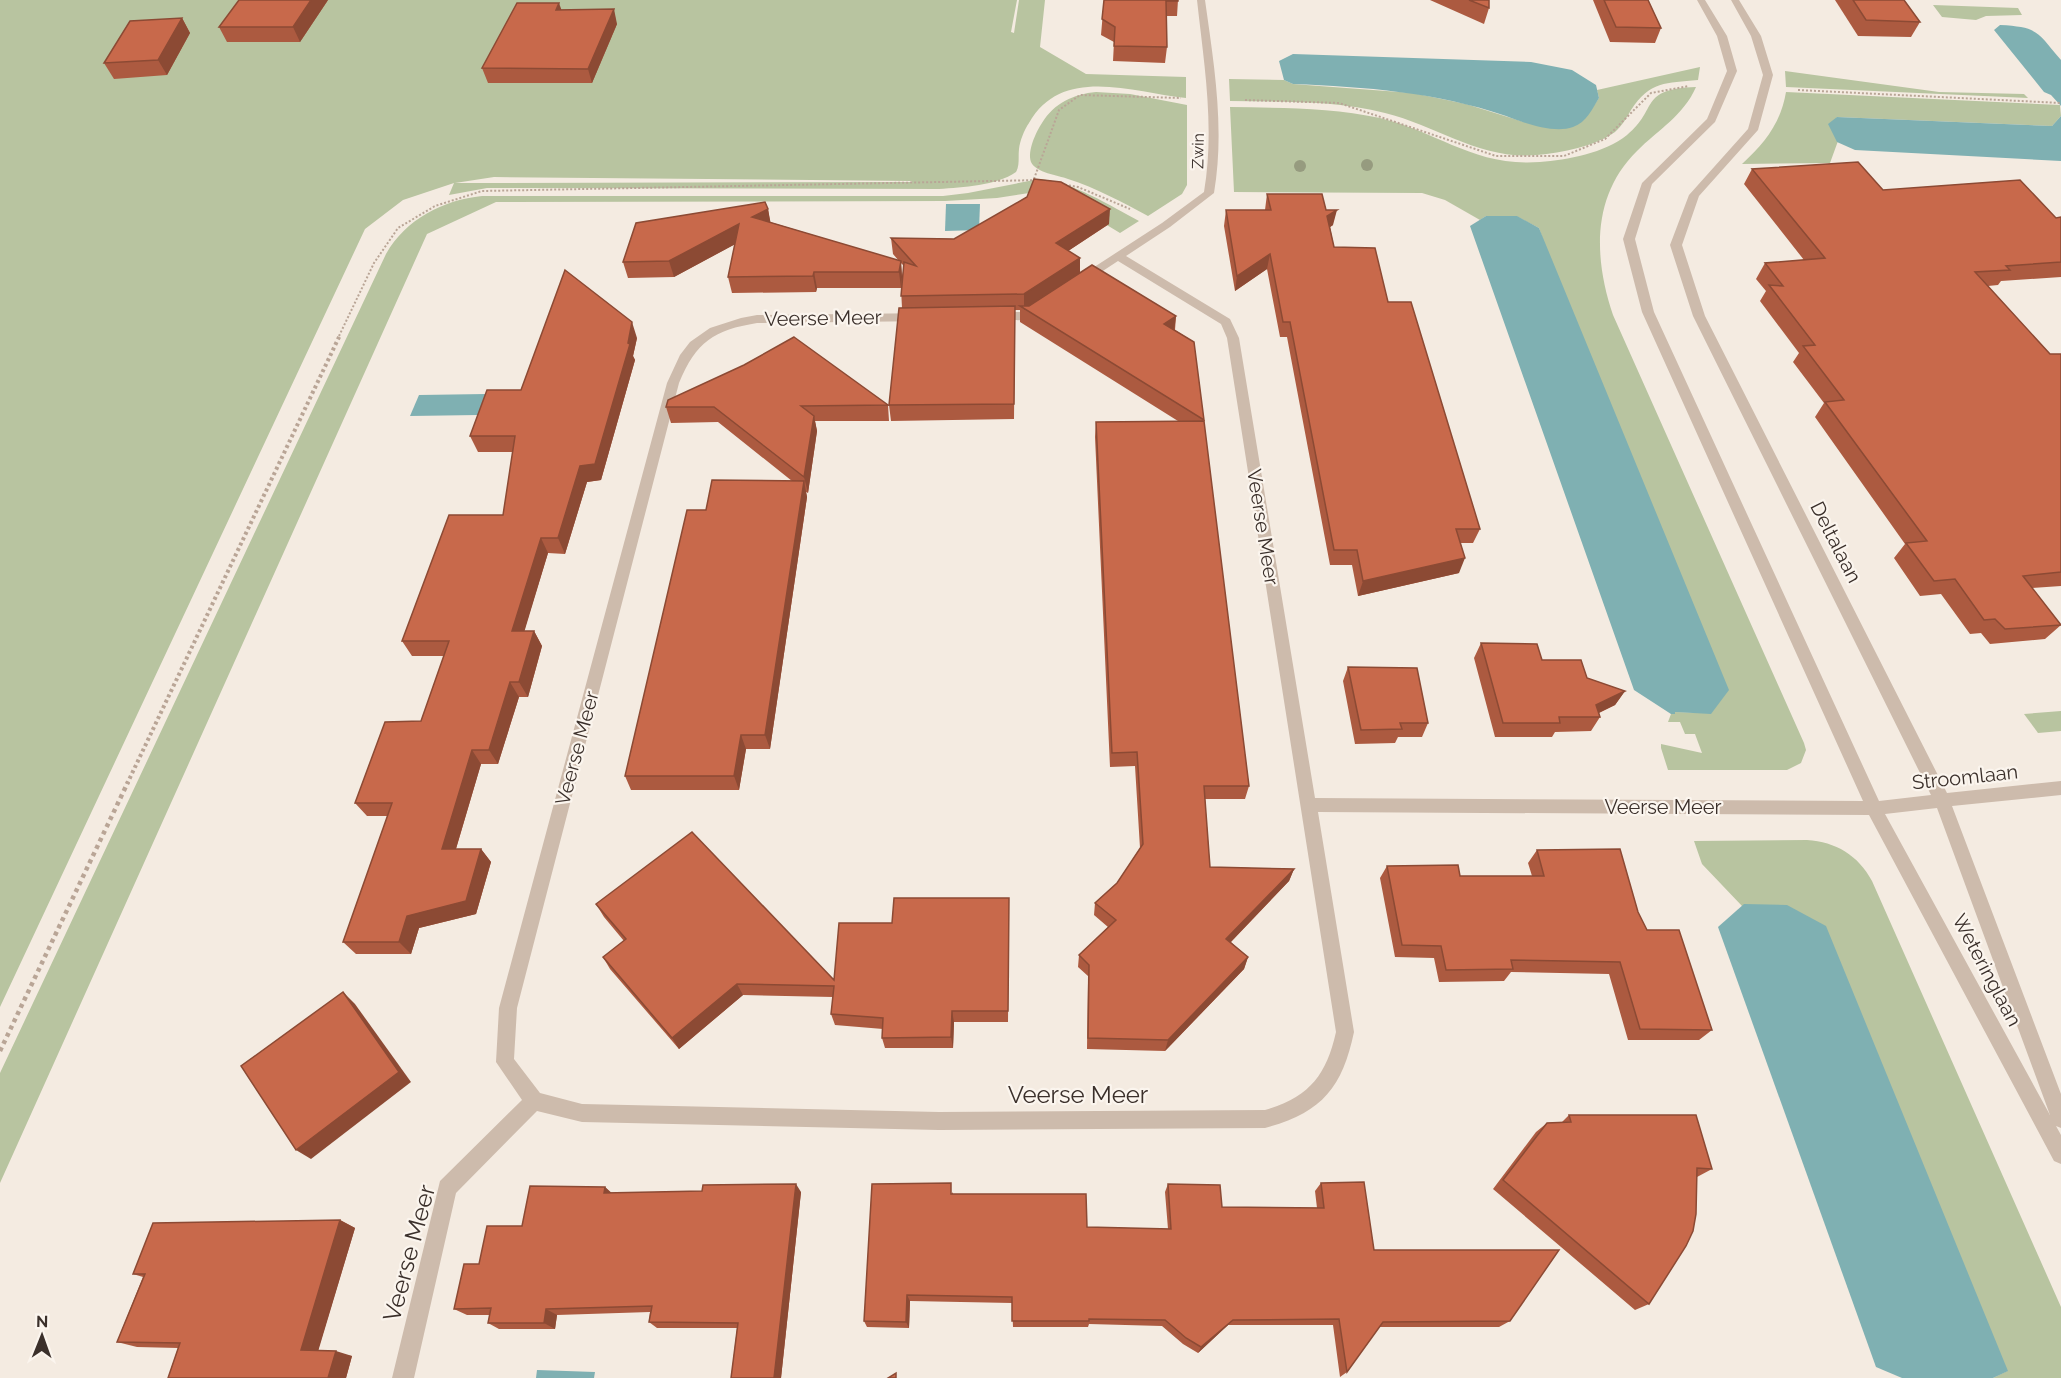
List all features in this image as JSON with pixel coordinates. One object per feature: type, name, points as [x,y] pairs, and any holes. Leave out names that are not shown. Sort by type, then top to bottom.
[{"type":"street","name":"Zwin","points":[[1118,256],[1166,225],[1209,193],[1215,164],[1212,99],[1202,0]]},
{"type":"street","points":[[1701,0],[1722,36],[1732,71],[1711,120],[1647,183],[1629,238],[1648,312],[1874,808]]},
{"type":"street","name":"Deltalaan","points":[[1735,0],[1756,36],[1768,75],[1753,130],[1694,195],[1676,245],[1699,316],[1942,800],[2061,1119]]},
{"type":"street","name":"Veerse Meer","points":[[1118,256],[1226,322],[1233,338],[1345,1032],[1337,1067],[1324,1086],[1288,1113],[1265,1119],[927,1120],[582,1113],[534,1101],[505,1062],[508,1008],[670,394],[680,364],[687,352],[705,334],[719,328],[757,319],[1028,316],[1118,256]]},
{"type":"street","name":"Stroomlaan","points":[[1874,808],[2061,788]]},
{"type":"street","name":"Veerse Meer","points":[[1308,805],[1874,808]]},
{"type":"street","name":"Weteringlaan","points":[[1874,808],[2061,1154]]},
{"type":"street","name":"Veerse Meer","points":[[403,1378],[447,1188],[534,1101]]},
{"type":"path","points":[[1034,179],[1059,110],[1080,95],[1340,103],[1496,156],[1564,156],[1605,139],[1652,93],[1688,86],[1727,84]]},
{"type":"path","points":[[1764,88],[2061,102]]},
{"type":"path","points":[[0,1051],[374,263],[398,228],[435,206],[482,191],[1034,179],[1045,181]]},
{"type":"path","points":[[1056,183],[1078,187],[1166,225]]},
{"type":"green space","points":[[0,0],[1017,0],[1011,32],[1014,33],[1019,0],[1045,0],[1040,47],[1086,74],[1186,77],[1186,98],[1101,86],[1080,88],[1060,94],[1043,105],[1027,126],[1020,143],[1016,172],[1008,177],[979,185],[939,189],[487,188],[449,195],[454,183],[403,200],[365,229],[0,1007]],"holes":[[[494,177],[912,182],[455,183]]]},
{"type":"green space","points":[[1933,5],[2018,8],[2022,15],[1986,16],[1976,20],[1942,17]]},
{"type":"green space","points":[[1700,67],[1698,80],[1660,85],[1645,94],[1620,127],[1607,137],[1578,148],[1537,155],[1516,155],[1477,147],[1404,119],[1366,109],[1308,102],[1230,101],[1229,79],[1284,80],[1293,84],[1413,93],[1466,104],[1524,122],[1553,127],[1588,114],[1599,98],[1597,90]]},
{"type":"green space","points":[[1785,71],[1939,92],[2024,94],[2028,98],[1786,87]]},
{"type":"green space","points":[[1696,87],[1678,114],[1637,151],[1622,169],[1611,188],[1604,208],[1601,229],[1602,272],[1613,315],[1804,743],[1806,750],[1801,763],[1787,770],[1668,770],[1661,744],[1702,753],[1695,734],[1685,734],[1680,722],[1668,722],[1671,714],[1675,714],[1674,712],[1707,713],[1539,228],[1516,216],[1486,216],[1480,220],[1445,200],[1422,193],[1234,192],[1230,107],[1305,109],[1362,114],[1421,131],[1476,154],[1517,162],[1540,162],[1574,157],[1608,147],[1637,126],[1657,96],[1678,89]]},
{"type":"green space","points":[[1096,92],[1130,94],[1187,105],[1187,185],[1182,194],[1148,216],[1089,187],[1037,169],[1031,162],[1030,153],[1035,136],[1052,110],[1072,97]]},
{"type":"green space","points":[[1786,92],[2060,105],[2061,116],[2052,126],[1837,117],[1832,129],[1838,141],[1830,163],[1742,164],[1757,149],[1776,123]]},
{"type":"green space","points":[[1039,179],[1077,189],[1139,221],[1120,233],[1049,190],[997,198],[945,201],[496,202],[427,234],[0,1183],[0,1073],[386,254],[404,231],[427,213],[440,207],[467,198],[482,196],[943,196]]},
{"type":"green space","points":[[2061,711],[2061,731],[2038,733],[2024,714]]},
{"type":"green space","points":[[1807,840],[1837,847],[1853,857],[1872,881],[2061,1307],[2061,1378],[1993,1378],[2007,1371],[1781,907],[1742,906],[1702,864],[1694,841]]},
{"type":"water","points":[[2000,25],[2023,27],[2036,33],[2061,60],[2061,106],[2051,95],[2044,92],[1994,30]]},
{"type":"water","points":[[1293,54],[1531,62],[1572,70],[1596,85],[1599,98],[1589,115],[1578,125],[1565,129],[1548,128],[1480,108],[1427,96],[1374,89],[1293,84],[1284,80],[1279,61]]},
{"type":"water","points":[[2061,116],[2061,161],[1855,150],[1837,142],[1828,124],[1837,117],[2052,126]]},
{"type":"water","points":[[946,204],[980,204],[979,230],[945,231]]},
{"type":"water","points":[[1486,216],[1517,216],[1539,228],[1729,690],[1711,714],[1675,712],[1671,714],[1634,690],[1470,226]]},
{"type":"water","points":[[486,394],[478,415],[410,416],[419,395]]},
{"type":"water","points":[[1744,904],[1787,905],[1826,926],[2008,1371],[1993,1378],[1902,1378],[1876,1367],[1718,927]]},
{"type":"water","points":[[537,1370],[595,1372],[594,1378],[536,1378]]},
{"type":"building","points":[[239,0],[311,0],[293,27],[219,27]]},
{"type":"building","points":[[1104,0],[1178,0],[1166,1],[1167,47],[1114,46],[1115,27],[1102,19]]},
{"type":"building","points":[[1469,0],[1489,0],[1489,8]]},
{"type":"building","points":[[1604,0],[1648,0],[1661,28],[1616,27]]},
{"type":"building","points":[[1853,0],[1904,0],[1920,22],[1866,20]]},
{"type":"building","points":[[517,3],[559,3],[556,10],[614,9],[588,69],[482,68]]},
{"type":"building","points":[[182,18],[158,60],[104,63],[130,21]]},
{"type":"building","points":[[1858,162],[1883,190],[2020,180],[2056,218],[2061,217],[2061,262],[2006,266],[2010,270],[1975,272],[2050,354],[2061,354],[2061,572],[2023,576],[2061,625],[2005,629],[1995,619],[1984,620],[1955,579],[1934,581],[1906,543],[1927,541],[1825,402],[1844,400],[1803,346],[1815,345],[1769,285],[1783,286],[1765,263],[1825,258],[1752,169]]},
{"type":"building","points":[[1034,179],[1061,182],[1110,209],[1056,243],[1080,258],[1024,294],[901,296],[904,262],[916,266],[891,238],[954,239],[1027,197]]},
{"type":"building","points":[[1267,194],[1322,194],[1326,210],[1337,210],[1327,216],[1334,247],[1375,248],[1388,302],[1411,302],[1480,529],[1456,529],[1465,558],[1363,581],[1357,550],[1334,550],[1290,322],[1283,322],[1270,254],[1237,276],[1226,210],[1271,210]]},
{"type":"building","points":[[765,202],[768,209],[752,217],[901,261],[899,272],[814,272],[813,276],[728,277],[739,224],[669,261],[623,262],[636,223]]},
{"type":"building","points":[[1092,265],[1176,316],[1164,324],[1194,342],[1204,420],[1020,306],[1029,306]]},
{"type":"building","points":[[565,270],[632,322],[628,343],[630,344],[595,464],[580,466],[558,538],[541,538],[512,631],[534,631],[519,682],[510,682],[489,750],[472,750],[442,849],[481,849],[466,901],[407,916],[399,942],[343,942],[392,803],[355,803],[385,722],[421,721],[449,641],[402,641],[449,515],[503,515],[515,436],[470,436],[487,390],[521,390]]},
{"type":"building","points":[[1015,306],[1014,404],[889,405],[899,308]]},
{"type":"building","points":[[794,337],[888,405],[801,406],[814,416],[804,477],[714,407],[666,407],[668,400],[744,365]]},
{"type":"building","points":[[1204,421],[1249,786],[1204,786],[1210,867],[1294,869],[1226,939],[1248,957],[1168,1040],[1088,1038],[1089,965],[1079,955],[1116,920],[1095,903],[1117,883],[1143,844],[1137,752],[1112,753],[1096,422]]},
{"type":"building","points":[[712,480],[804,481],[765,735],[741,735],[734,776],[625,776],[687,510],[706,510]]},
{"type":"building","points":[[1481,643],[1537,644],[1542,660],[1581,660],[1587,678],[1625,691],[1596,705],[1600,717],[1559,717],[1560,723],[1503,723]]},
{"type":"building","points":[[1348,667],[1417,668],[1428,723],[1400,723],[1402,729],[1361,730]]},
{"type":"building","points":[[692,832],[834,980],[839,923],[892,923],[894,898],[1009,898],[1008,1011],[952,1011],[951,1037],[882,1038],[883,1018],[831,1014],[834,986],[737,984],[672,1038],[603,957],[626,939],[596,904]]},
{"type":"building","points":[[1620,849],[1638,912],[1647,930],[1679,930],[1712,1030],[1640,1029],[1620,962],[1511,960],[1513,969],[1446,970],[1441,946],[1402,945],[1387,866],[1458,865],[1460,876],[1544,876],[1537,850]]},
{"type":"building","points":[[343,992],[399,1072],[296,1150],[241,1066]]},
{"type":"building","points":[[1569,1115],[1696,1115],[1712,1169],[1697,1168],[1696,1214],[1693,1231],[1649,1304],[1503,1180],[1547,1123],[1571,1122]]},
{"type":"building","points":[[1364,1182],[1374,1250],[1559,1250],[1510,1321],[1383,1322],[1347,1372],[1339,1319],[1233,1320],[1201,1347],[1186,1338],[1165,1320],[1012,1321],[1012,1297],[907,1295],[906,1322],[864,1321],[872,1184],[951,1183],[951,1194],[1086,1194],[1087,1227],[1171,1229],[1168,1184],[1220,1185],[1222,1207],[1324,1208],[1321,1183]]},
{"type":"building","points":[[796,1184],[774,1378],[731,1378],[738,1323],[649,1322],[652,1306],[546,1309],[544,1323],[488,1323],[491,1308],[454,1309],[464,1264],[479,1264],[487,1226],[522,1226],[530,1186],[605,1187],[604,1193],[702,1191],[703,1185]]},
{"type":"building","points":[[340,1220],[301,1350],[336,1351],[328,1378],[168,1378],[180,1343],[117,1342],[145,1274],[133,1274],[153,1223]]}]
